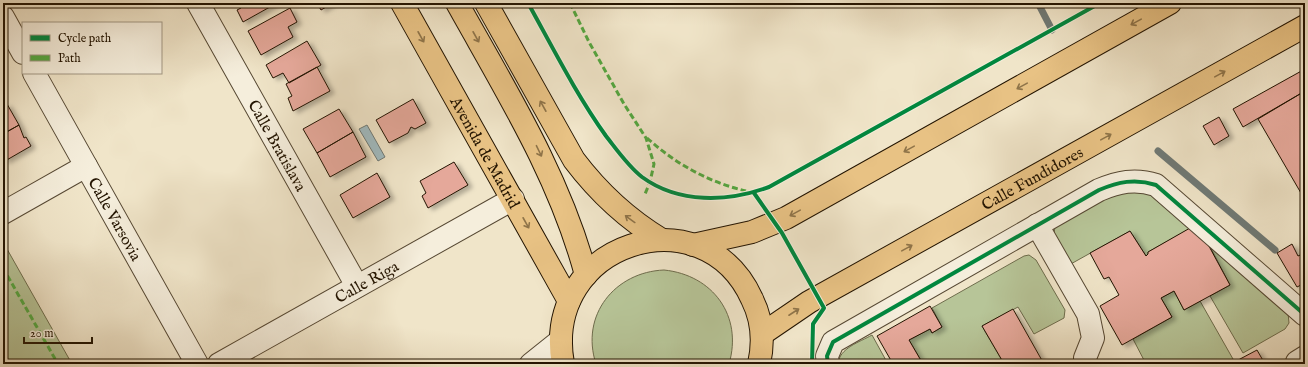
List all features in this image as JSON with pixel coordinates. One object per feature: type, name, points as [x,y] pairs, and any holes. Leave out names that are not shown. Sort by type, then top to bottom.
[{"type":"main road","name":"Avenida de Madrid","points":[[402,3],[569,301]]},
{"type":"main road","points":[[458,3],[533,140],[555,184],[578,245],[586,275]]},
{"type":"main road","points":[[486,3],[574,160],[589,180],[624,214],[662,240]]},
{"type":"main road","points":[[694,245],[752,232],[786,218],[1170,3]]},
{"type":"main road","name":"Calle Fundidores","points":[[762,334],[809,302],[1305,26]]},
{"type":"main road","points":[[564,364],[561,340],[564,316],[576,287],[603,259],[624,247],[639,243],[662,240],[694,245],[721,260],[744,283],[755,303],[762,334],[759,364]]},
{"type":"street","name":"Calle Bratislava","points":[[198,3],[357,286]]},
{"type":"street","points":[[3,17],[22,51]]},
{"type":"street","name":"Calle Varsovia","points":[[35,74],[197,364]]},
{"type":"street","points":[[3,213],[86,166]]},
{"type":"street","points":[[828,364],[827,356],[833,342],[1099,190],[1116,183],[1135,181],[1156,185],[1305,315]]},
{"type":"street","name":"Calle Riga","points":[[219,364],[513,199]]},
{"type":"street","points":[[1037,225],[1088,314],[1093,338],[1085,358]]},
{"type":"street","points":[[532,364],[561,340]]},
{"type":"green space","points":[[1124,189],[1151,194],[1193,227],[1148,252],[1146,256],[1130,231],[1069,265],[1054,236],[1055,225]]},
{"type":"green space","points":[[1207,241],[1288,313],[1289,323],[1285,329],[1243,353],[1210,296],[1230,285]]},
{"type":"green space","points":[[7,249],[72,364],[3,364],[3,251]]},
{"type":"green space","points":[[1029,255],[1036,260],[1065,310],[1064,318],[1034,334],[1018,307],[982,326],[1003,362],[999,364],[937,364],[934,360],[923,364],[909,340],[930,329],[932,333],[942,327],[932,308],[1024,256]]},
{"type":"green space","points":[[664,270],[697,280],[710,289],[720,301],[728,314],[732,330],[732,346],[729,364],[596,364],[592,346],[593,329],[598,313],[606,299],[617,288],[630,279],[646,273]]},
{"type":"green space","points":[[1174,291],[1184,310],[1200,301],[1233,359],[1223,364],[1146,364],[1133,339],[1172,317],[1161,298]]},
{"type":"green space","points":[[872,335],[888,364],[838,364],[839,358],[846,350]]},
{"type":"water","points":[[367,125],[385,157],[378,161],[359,129]]},
{"type":"building","points":[[238,3],[277,3],[243,22],[237,10],[241,8]]},
{"type":"building","points":[[317,3],[333,3],[321,10]]},
{"type":"building","points":[[290,8],[297,22],[288,27],[293,37],[261,55],[248,31]]},
{"type":"building","points":[[307,41],[321,65],[289,83],[283,73],[273,78],[266,65]]},
{"type":"building","points":[[317,67],[330,91],[293,111],[288,98],[292,96],[286,84]]},
{"type":"building","points":[[1305,69],[1305,91],[1243,127],[1233,109]]},
{"type":"building","points":[[1305,91],[1305,200],[1258,119]]},
{"type":"building","points":[[413,99],[426,123],[415,129],[411,127],[408,133],[389,143],[376,120]]},
{"type":"building","points":[[7,104],[19,125],[3,134],[3,106]]},
{"type":"building","points":[[339,109],[353,132],[317,153],[303,129]]},
{"type":"building","points":[[1219,117],[1229,136],[1214,145],[1203,126]]},
{"type":"building","points":[[19,125],[24,138],[26,137],[31,146],[5,161],[3,158],[3,134]]},
{"type":"building","points":[[353,132],[366,157],[330,177],[317,153]]},
{"type":"building","points":[[454,162],[468,185],[428,208],[422,196],[426,193],[420,181]]},
{"type":"building","points":[[377,173],[390,197],[353,218],[340,195]]},
{"type":"building","points":[[1197,224],[1230,285],[1184,310],[1174,291],[1161,298],[1172,317],[1122,345],[1100,306],[1119,295],[1109,277],[1104,279],[1090,253],[1130,231],[1146,256],[1148,252]]},
{"type":"building","points":[[1292,244],[1298,256],[1305,253],[1305,283],[1297,287],[1277,253]]},
{"type":"building","points":[[930,306],[942,327],[932,333],[930,329],[909,340],[923,364],[893,364],[877,336]]},
{"type":"building","points":[[1013,309],[1044,364],[999,364],[1003,362],[982,326]]},
{"type":"building","points":[[1257,350],[1265,364],[1232,364],[1240,359]]},
{"type":"waterway","points":[[1038,3],[1052,30]]},
{"type":"waterway","points":[[1158,151],[1275,250]]},
{"type":"marked path","points":[[570,3],[589,42],[624,104],[646,138],[654,164],[650,182],[645,194]]},
{"type":"marked path","points":[[647,138],[669,156],[693,171],[719,183],[746,191]]},
{"type":"marked path","points":[[3,268],[58,364]]},
{"type":"cycle path","points":[[528,3],[585,104],[606,136],[627,163],[642,177],[656,186],[672,192],[704,198],[737,196],[769,187],[1100,3]]},
{"type":"cycle path","points":[[828,364],[827,356],[833,342],[1099,190],[1120,183],[1134,181],[1156,185],[1305,315]]},
{"type":"cycle path","points":[[754,193],[782,233],[824,308],[813,324],[812,364]]}]
